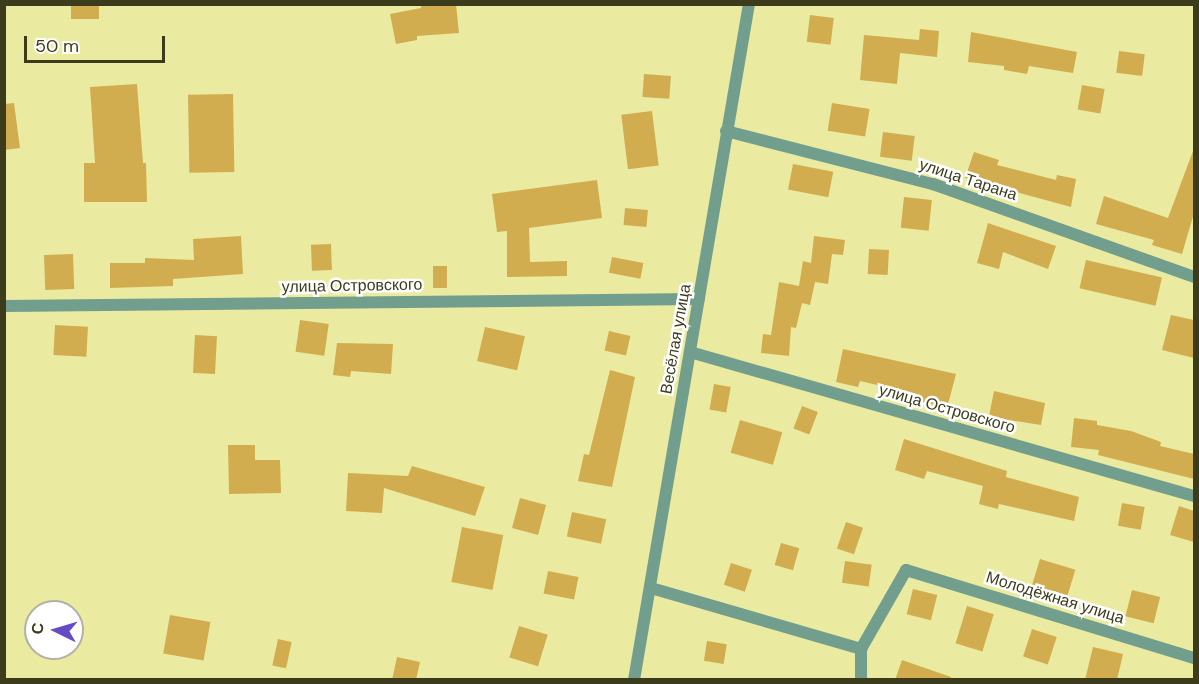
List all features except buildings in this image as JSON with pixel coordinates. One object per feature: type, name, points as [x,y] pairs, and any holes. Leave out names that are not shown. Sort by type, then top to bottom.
[{"type":"street","name":"Весёлая улица","points":[[634,680],[749,4]]},
{"type":"street","name":"улица Тарана","points":[[726,131],[933,184],[1194,277]]},
{"type":"street","name":"улица Островского","points":[[4,306],[699,299]]},
{"type":"street","name":"улица Островского","points":[[690,352],[1194,496]]},
{"type":"street","name":"Молодёжная улица","points":[[861,649],[906,570],[1194,658]]},
{"type":"street","points":[[651,588],[861,649],[861,680]]}]
